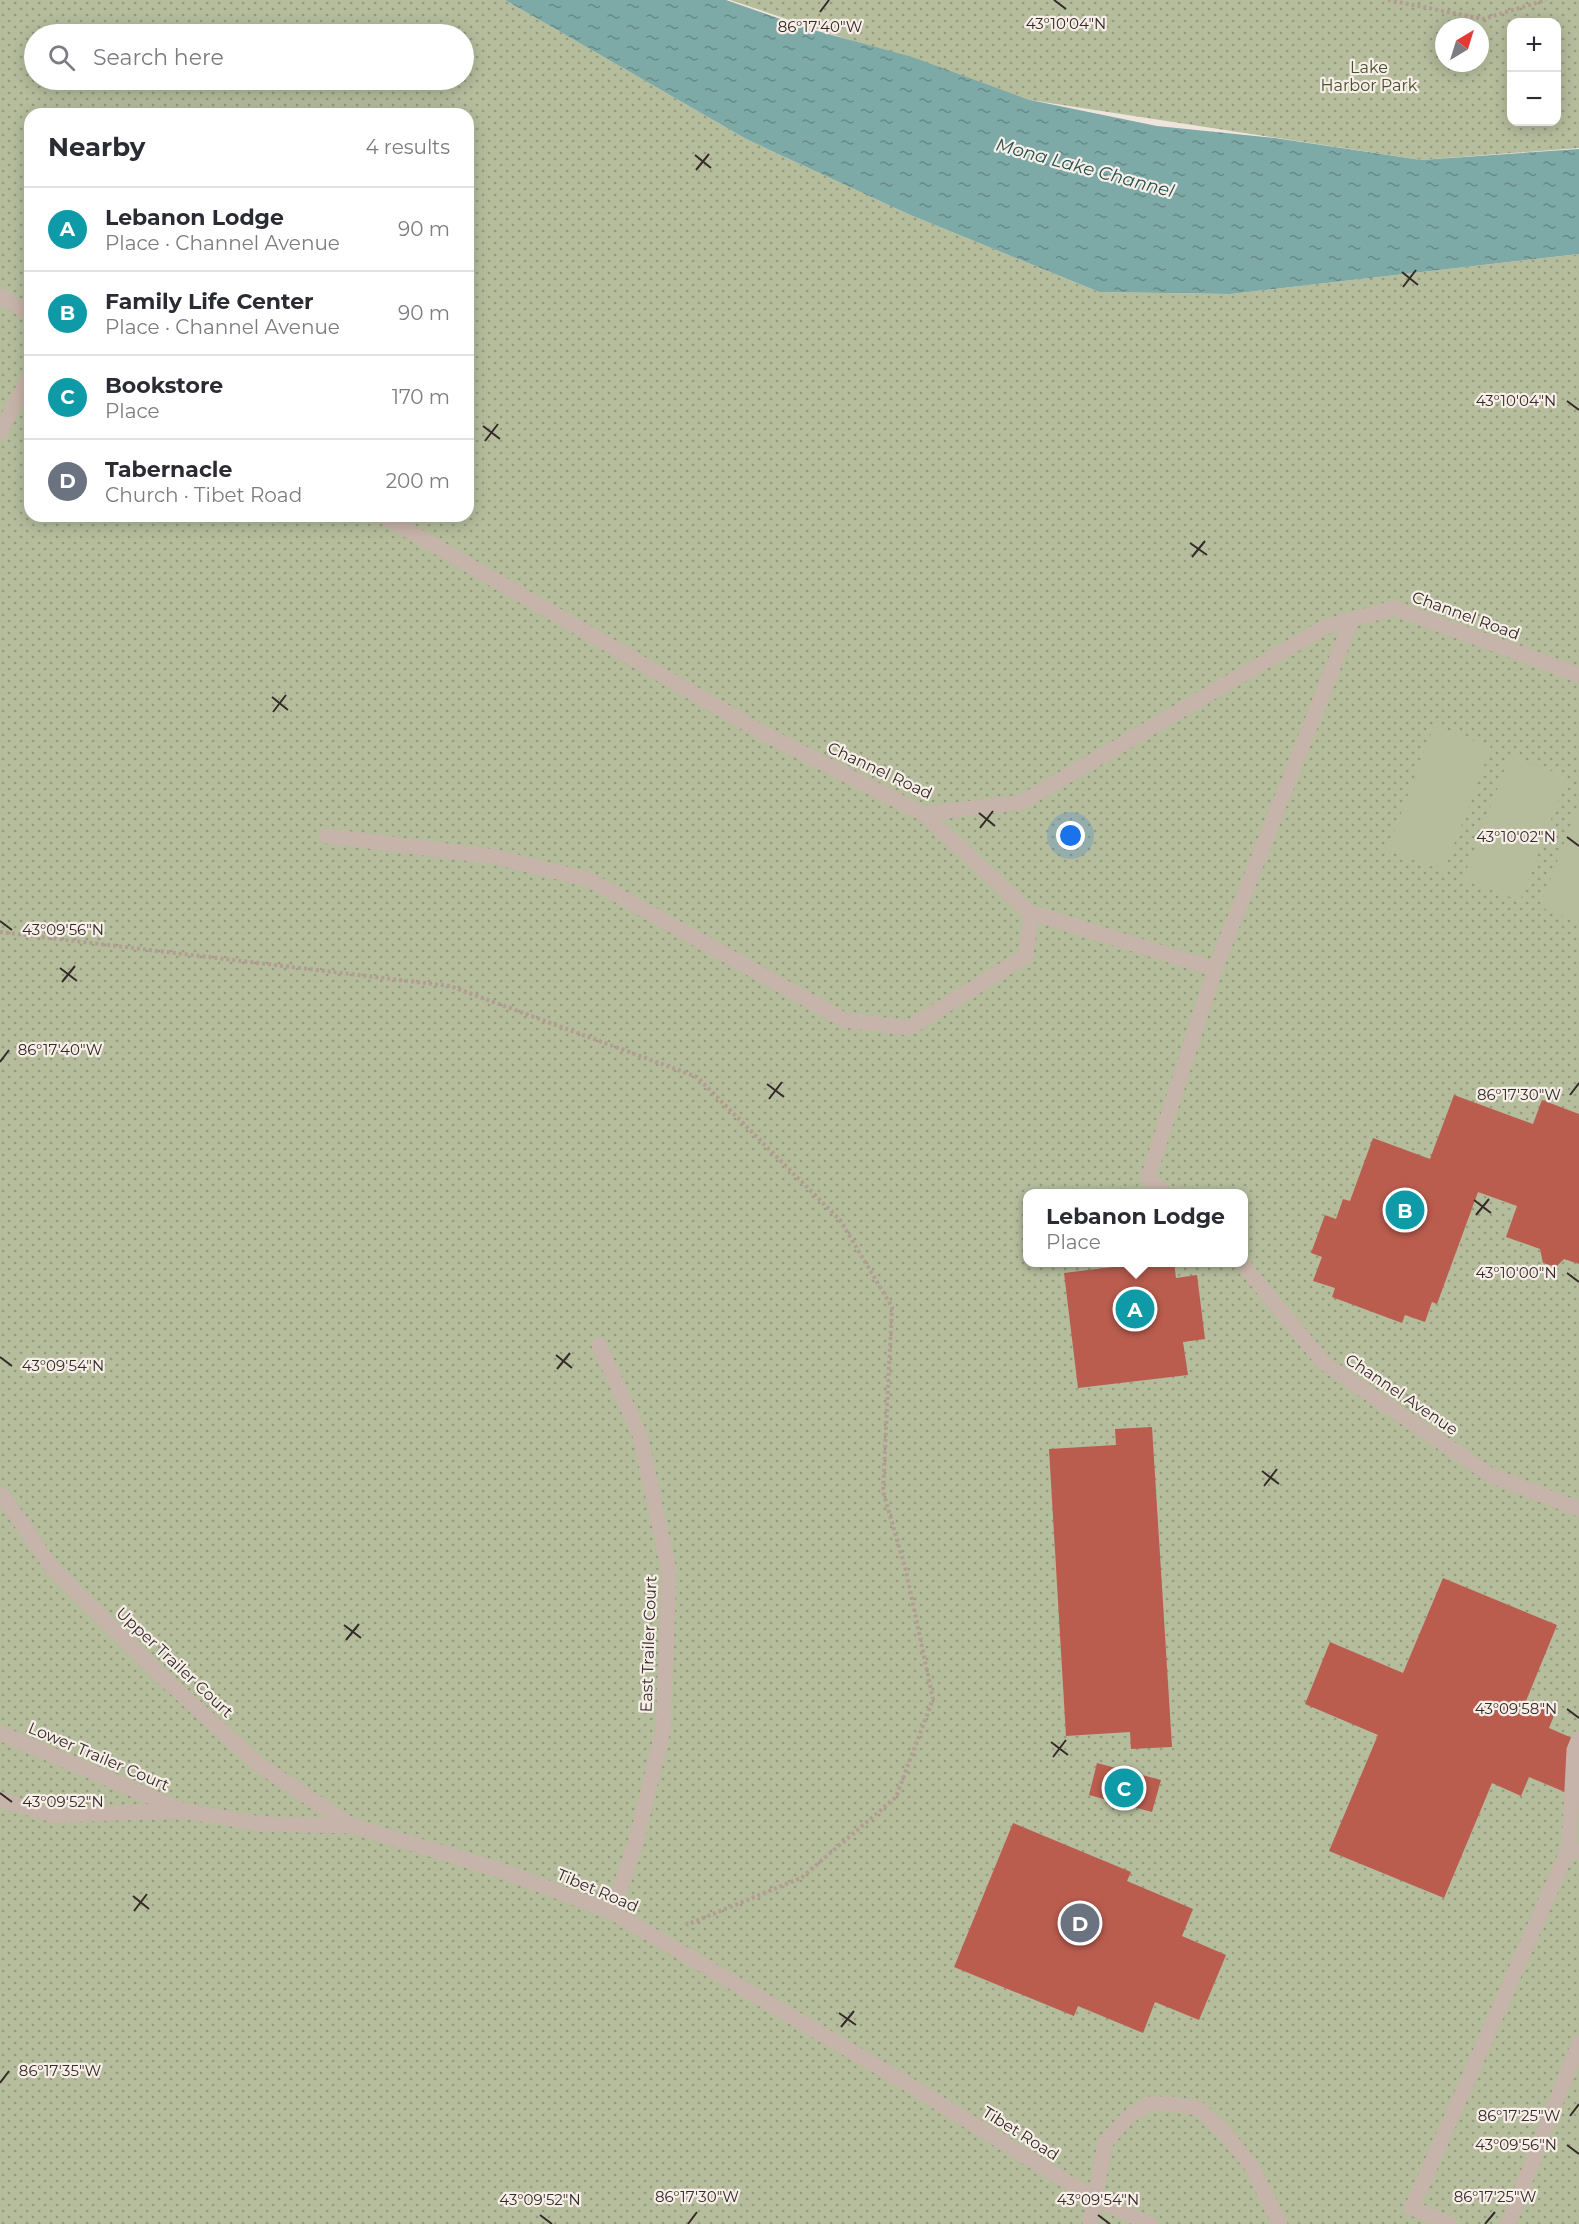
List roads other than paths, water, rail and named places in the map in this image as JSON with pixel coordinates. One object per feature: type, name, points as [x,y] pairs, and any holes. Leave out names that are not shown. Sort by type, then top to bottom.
[{"type":"street","points":[[0,297],[24,311]]},
{"type":"street","points":[[0,432],[24,387]]},
{"type":"street","name":"Channel Road","points":[[394,522],[763,733],[924,814],[1022,802],[1325,627],[1394,608],[1579,675]]},
{"type":"street","points":[[1160,1189],[1148,1178],[1215,969],[1352,619]]},
{"type":"street","points":[[924,814],[1031,913],[1215,969]]},
{"type":"street","points":[[327,836],[496,857],[590,880],[844,1020],[909,1028],[1026,956],[1031,913]]},
{"type":"street","name":"Channel Avenue","points":[[1244,1267],[1324,1363],[1490,1475],[1579,1509]]},
{"type":"street","name":"East Trailer Court","points":[[599,1345],[640,1435],[669,1571],[663,1730],[637,1838],[612,1912]]},
{"type":"street","name":"Upper Trailer Court","points":[[2,1495],[53,1569],[157,1672],[258,1764],[352,1826]]},
{"type":"street","name":"Lower Trailer Court","points":[[0,1733],[185,1811]]},
{"type":"street","points":[[1450,2224],[1413,2208],[1574,1850],[1574,1750],[1579,1738]]},
{"type":"street","name":"Tibet Road","points":[[0,1800],[53,1815],[185,1811],[261,1824],[352,1826],[497,1869],[612,1912],[911,2086],[1095,2199],[1150,2224]]},
{"type":"street","points":[[1508,2224],[1579,2043]]},
{"type":"street","points":[[1090,2224],[1105,2143],[1127,2118],[1148,2104],[1172,2104],[1198,2108],[1223,2131],[1251,2165],[1280,2224]]},
{"type":"water","name":"Mona Lake Channel","points":[[505,0],[726,0],[803,27],[912,57],[1030,100],[1157,126],[1275,138],[1421,160],[1579,149],[1579,254],[1230,294],[1099,292],[908,214],[746,139]]},
{"type":"place","name":"Family Life Center","points":[[1405,1210]]},
{"type":"place","name":"Lebanon Lodge","points":[[1135,1309]]},
{"type":"place","name":"Bookstore","points":[[1124,1788]]},
{"type":"place","name":"Tabernacle","points":[[1080,1923]]},
{"type":"park label","name":"Lake Harbor Park","points":[[1369,76]]}]
